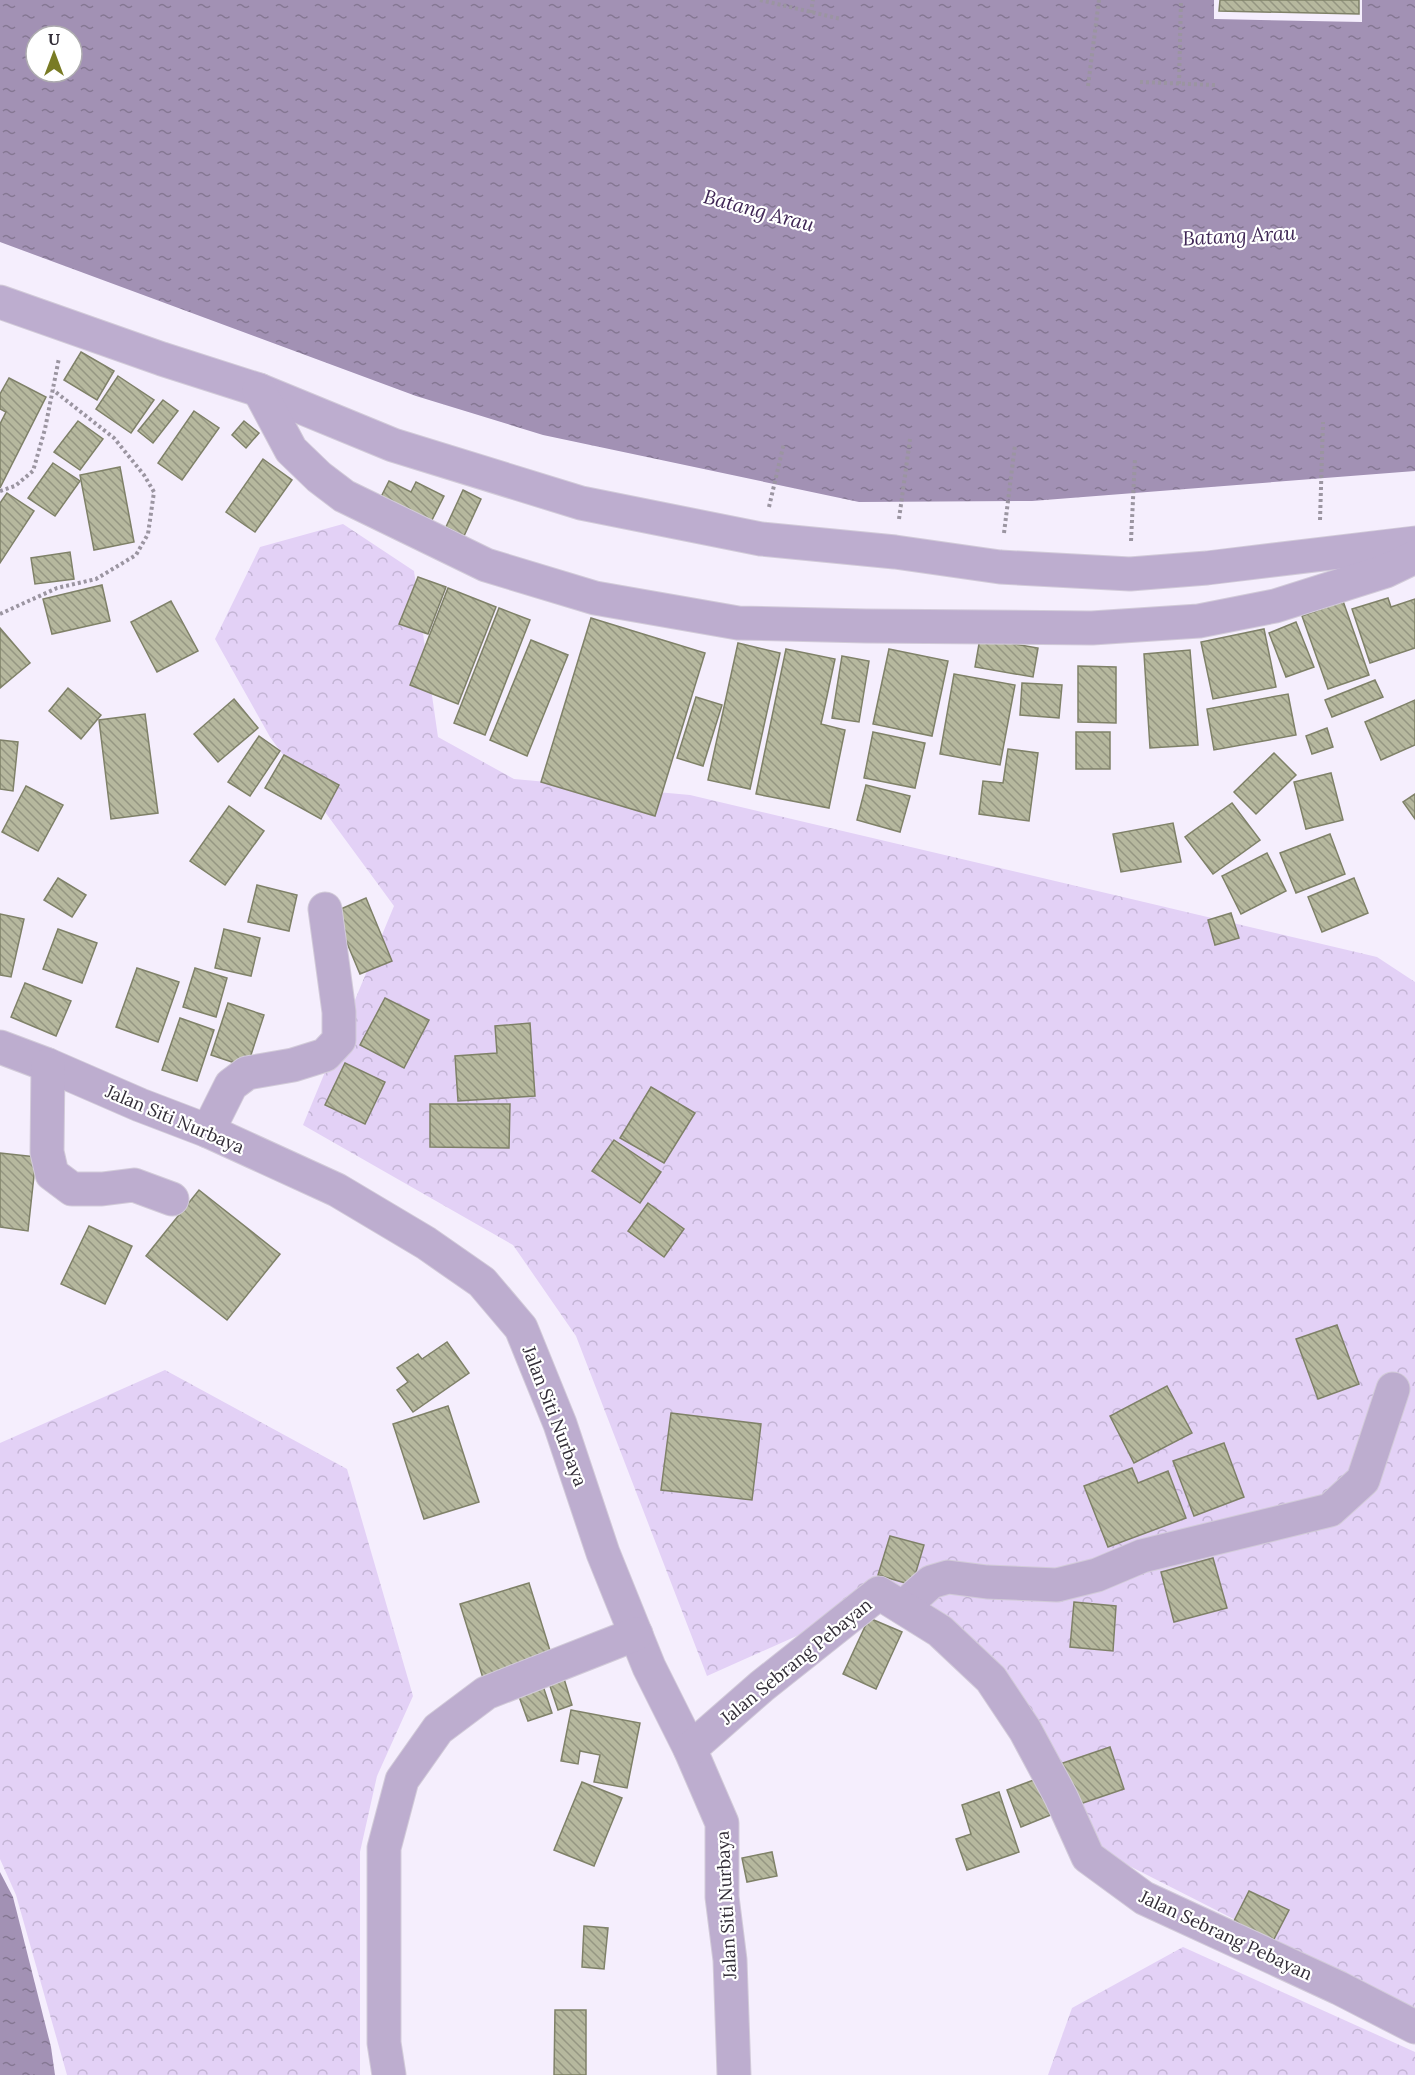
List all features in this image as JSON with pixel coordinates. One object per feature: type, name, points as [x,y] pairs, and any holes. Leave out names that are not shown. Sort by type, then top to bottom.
[{"type":"street","points":[[0,302],[259,390],[393,444],[581,503],[761,539],[895,552],[1000,567],[1130,574],[1319,556],[1415,543]]},
{"type":"street","points":[[259,390],[291,450],[319,477],[344,496],[486,565],[595,598],[738,623],[1092,628],[1199,621],[1275,606],[1386,572],[1415,557]]},
{"type":"street","points":[[208,1131],[231,1085],[247,1073],[293,1065],[325,1055],[339,1040],[339,1012],[325,909]]},
{"type":"street","name":"Jalan Siti Nurbaya","points":[[0,1047],[208,1131],[337,1190],[426,1243],[482,1282],[521,1328],[560,1424],[603,1552],[649,1667],[690,1749],[722,1823],[722,1897],[730,1960],[734,2075]]},
{"type":"street","points":[[48,1065],[47,1152],[52,1174],[72,1189],[102,1189],[134,1185],[172,1199]]},
{"type":"street","points":[[903,1608],[931,1582],[948,1577],[987,1582],[1057,1585],[1097,1575],[1142,1557],[1330,1510],[1363,1480],[1393,1389]]},
{"type":"street","name":"Jalan Sebrang Pebayan","points":[[690,1749],[762,1686],[879,1593],[940,1631],[991,1680],[1025,1731],[1061,1797],[1088,1857],[1144,1898],[1339,1988],[1415,2027]]},
{"type":"street","points":[[389,2075],[384,2043],[384,1848],[402,1780],[438,1729],[486,1693],[636,1634]]},
{"type":"path","points":[[760,0],[841,19]]},
{"type":"path","points":[[811,13],[813,0]]},
{"type":"path","points":[[1088,86],[1099,0]]},
{"type":"path","points":[[1179,84],[1181,0]]},
{"type":"path","points":[[1140,82],[1215,85]]},
{"type":"path","points":[[0,491],[15,486],[33,471],[45,429],[65,325]]},
{"type":"path","points":[[0,614],[57,588],[96,579],[136,555],[148,534],[154,492],[144,475],[114,438],[53,390]]},
{"type":"path","points":[[1319,556],[1323,422]]},
{"type":"path","points":[[895,552],[910,439]]},
{"type":"path","points":[[761,539],[784,443]]},
{"type":"path","points":[[1000,567],[1015,444]]},
{"type":"path","points":[[1130,574],[1135,458]]},
{"type":"green space","points":[[343,524],[414,571],[438,737],[514,779],[690,795],[1377,957],[1415,982],[1415,2011],[1092,1847],[1000,1672],[893,1593],[707,1676],[576,1336],[513,1245],[303,1125],[394,906],[270,737],[215,639],[260,547]]},
{"type":"green space","points":[[165,1370],[347,1469],[413,1696],[377,1776],[360,1852],[360,2075],[67,2075],[16,1895],[0,1859],[0,1443]]},
{"type":"green space","points":[[1183,1947],[1415,2052],[1415,2075],[1048,2075],[1072,2008]]},
{"type":"water","name":"Batang Arau","points":[[0,0],[1214,0],[1214,19],[1362,22],[1362,0],[1415,0],[1415,471],[1032,501],[859,502],[543,435],[416,396],[0,242]]},
{"type":"water","points":[[0,1872],[13,1897],[51,2047],[55,2075],[0,2075]]},
{"type":"building","points":[[1220,0],[1359,0],[1359,14],[1219,11]]},
{"type":"building","points":[[81,352],[114,371],[97,400],[64,380]]},
{"type":"building","points":[[118,376],[154,400],[131,433],[96,409]]},
{"type":"building","points":[[9,378],[46,397],[0,488],[0,424],[6,412],[0,409],[0,394]]},
{"type":"building","points":[[163,400],[178,411],[153,443],[138,431]]},
{"type":"building","points":[[194,411],[219,428],[182,480],[158,463]]},
{"type":"building","points":[[78,421],[103,439],[80,470],[54,452]]},
{"type":"building","points":[[244,421],[259,433],[246,448],[232,435]]},
{"type":"building","points":[[263,459],[292,480],[255,532],[226,512]]},
{"type":"building","points":[[53,463],[80,481],[55,516],[28,498]]},
{"type":"building","points":[[120,467],[134,542],[94,550],[80,475]]},
{"type":"building","points":[[389,481],[411,492],[416,482],[444,496],[430,524],[380,499]]},
{"type":"building","points":[[463,490],[481,499],[464,536],[446,527]]},
{"type":"building","points":[[7,493],[34,511],[0,563],[0,503]]},
{"type":"building","points":[[70,552],[74,579],[35,584],[31,558]]},
{"type":"building","points":[[418,577],[446,587],[428,634],[399,624]]},
{"type":"building","points":[[102,585],[110,621],[52,634],[43,599]]},
{"type":"building","points":[[448,588],[496,607],[458,704],[410,685]]},
{"type":"building","points":[[1388,598],[1391,607],[1415,599],[1415,648],[1370,663],[1352,609]]},
{"type":"building","points":[[171,601],[198,651],[157,672],[131,622]]},
{"type":"building","points":[[1343,601],[1369,675],[1328,689],[1302,616]]},
{"type":"building","points":[[499,608],[530,620],[485,735],[454,723]]},
{"type":"building","points":[[591,618],[705,653],[655,816],[541,782]]},
{"type":"building","points":[[1296,622],[1314,667],[1286,677],[1269,633]]},
{"type":"building","points":[[0,628],[30,663],[0,688]]},
{"type":"building","points":[[1264,629],[1276,687],[1213,699],[1201,642]]},
{"type":"building","points":[[980,638],[1038,648],[1033,677],[975,667]]},
{"type":"building","points":[[531,640],[568,655],[527,756],[490,740]]},
{"type":"building","points":[[738,643],[780,653],[750,789],[708,780]]},
{"type":"building","points":[[786,649],[835,659],[821,724],[845,730],[829,808],[756,794]]},
{"type":"building","points":[[889,649],[948,661],[932,736],[873,724]]},
{"type":"building","points":[[1190,650],[1198,745],[1150,748],[1144,654]]},
{"type":"building","points":[[842,656],[869,661],[859,722],[832,718]]},
{"type":"building","points":[[1078,666],[1116,667],[1116,723],[1078,722]]},
{"type":"building","points":[[954,674],[1015,685],[1000,765],[940,754]]},
{"type":"building","points":[[1375,680],[1383,697],[1332,717],[1325,700]]},
{"type":"building","points":[[1022,683],[1062,685],[1059,718],[1020,715]]},
{"type":"building","points":[[68,688],[101,715],[81,739],[49,711]]},
{"type":"building","points":[[1288,694],[1296,735],[1214,750],[1207,709]]},
{"type":"building","points":[[696,697],[722,705],[703,766],[677,758]]},
{"type":"building","points":[[234,699],[258,728],[218,762],[194,734]]},
{"type":"building","points":[[1415,700],[1415,745],[1381,760],[1365,722]]},
{"type":"building","points":[[145,714],[158,813],[111,819],[99,720]]},
{"type":"building","points":[[1327,728],[1333,747],[1312,754],[1306,736]]},
{"type":"building","points":[[873,732],[925,743],[915,788],[864,778]]},
{"type":"building","points":[[1076,732],[1110,732],[1110,769],[1076,769]]},
{"type":"building","points":[[259,736],[280,751],[250,796],[228,782]]},
{"type":"building","points":[[0,740],[18,742],[13,791],[0,789]]},
{"type":"building","points":[[1008,749],[1038,753],[1029,821],[979,814],[983,781],[1003,783]]},
{"type":"building","points":[[1274,753],[1296,775],[1256,814],[1234,792]]},
{"type":"building","points":[[284,755],[339,785],[321,819],[265,788]]},
{"type":"building","points":[[1331,773],[1343,820],[1306,829],[1294,782]]},
{"type":"building","points":[[866,785],[910,796],[900,832],[857,820]]},
{"type":"building","points":[[26,786],[63,805],[38,851],[2,832]]},
{"type":"building","points":[[1415,794],[1415,819],[1403,802]]},
{"type":"building","points":[[1232,803],[1260,840],[1213,874],[1185,837]]},
{"type":"building","points":[[229,806],[264,831],[225,885],[190,861]]},
{"type":"building","points":[[1173,823],[1181,862],[1121,872],[1113,834]]},
{"type":"building","points":[[1330,834],[1345,874],[1296,893],[1280,853]]},
{"type":"building","points":[[1267,853],[1286,891],[1241,914],[1222,876]]},
{"type":"building","points":[[58,878],[86,895],[72,917],[44,900]]},
{"type":"building","points":[[1354,878],[1368,913],[1322,932],[1308,897]]},
{"type":"building","points":[[257,885],[297,895],[289,931],[248,922]]},
{"type":"building","points":[[366,898],[392,961],[360,974],[334,912]]},
{"type":"building","points":[[1231,913],[1239,938],[1215,945],[1208,920]]},
{"type":"building","points":[[0,914],[24,919],[11,977],[0,975]]},
{"type":"building","points":[[58,929],[97,943],[82,983],[43,969]]},
{"type":"building","points":[[224,929],[260,938],[251,976],[215,968]]},
{"type":"building","points":[[137,968],[179,982],[158,1042],[116,1027]]},
{"type":"building","points":[[195,968],[227,978],[216,1017],[183,1007]]},
{"type":"building","points":[[25,983],[71,1001],[56,1036],[11,1017]]},
{"type":"building","points":[[385,998],[429,1020],[404,1068],[360,1045]]},
{"type":"building","points":[[228,1003],[264,1015],[247,1067],[211,1055]]},
{"type":"building","points":[[180,1018],[214,1030],[197,1081],[162,1070]]},
{"type":"building","points":[[530,1023],[535,1096],[458,1101],[455,1056],[497,1053],[495,1026]]},
{"type":"building","points":[[345,1063],[385,1082],[365,1124],[325,1105]]},
{"type":"building","points":[[651,1087],[695,1113],[664,1163],[620,1138]]},
{"type":"building","points":[[430,1104],[510,1104],[509,1148],[430,1147]]},
{"type":"building","points":[[614,1140],[661,1172],[640,1203],[592,1171]]},
{"type":"building","points":[[0,1153],[36,1157],[28,1231],[0,1227]]},
{"type":"building","points":[[199,1190],[280,1254],[227,1320],[146,1256]]},
{"type":"building","points":[[648,1203],[684,1229],[664,1257],[628,1231]]},
{"type":"building","points":[[89,1226],[132,1246],[105,1304],[61,1284]]},
{"type":"building","points":[[1337,1325],[1359,1384],[1318,1399],[1296,1339]]},
{"type":"building","points":[[447,1342],[469,1373],[413,1412],[397,1390],[408,1382],[397,1368],[418,1354],[422,1359]]},
{"type":"building","points":[[1167,1386],[1192,1433],[1134,1463],[1110,1416]]},
{"type":"building","points":[[448,1406],[479,1502],[424,1519],[393,1424]]},
{"type":"building","points":[[671,1413],[761,1424],[752,1500],[661,1490]]},
{"type":"building","points":[[1224,1443],[1244,1497],[1194,1516],[1173,1461]]},
{"type":"building","points":[[1132,1468],[1138,1483],[1168,1471],[1186,1518],[1108,1547],[1084,1486]]},
{"type":"building","points":[[890,1536],[924,1545],[912,1585],[878,1575]]},
{"type":"building","points":[[1213,1558],[1227,1608],[1174,1622],[1161,1572]]},
{"type":"building","points":[[529,1583],[552,1657],[483,1678],[460,1604]]},
{"type":"building","points":[[1074,1602],[1116,1606],[1113,1651],[1070,1647]]},
{"type":"building","points":[[869,1618],[902,1632],[876,1689],[843,1674]]},
{"type":"building","points":[[562,1672],[572,1705],[558,1710],[547,1677]]},
{"type":"building","points":[[542,1683],[552,1713],[528,1721],[517,1691]]},
{"type":"building","points":[[571,1710],[640,1723],[627,1788],[594,1782],[600,1755],[580,1751],[578,1764],[561,1761]]},
{"type":"building","points":[[1110,1747],[1124,1789],[1074,1806],[1060,1764]]},
{"type":"building","points":[[1039,1778],[1053,1814],[1021,1827],[1007,1790]]},
{"type":"building","points":[[582,1782],[622,1798],[594,1866],[554,1850]]},
{"type":"building","points":[[999,1792],[1019,1852],[967,1870],[956,1839],[971,1834],[962,1805]]},
{"type":"building","points":[[772,1852],[777,1876],[747,1882],[742,1858]]},
{"type":"building","points":[[1249,1891],[1289,1910],[1273,1941],[1234,1921]]},
{"type":"building","points":[[584,1926],[608,1928],[604,1969],[582,1967]]},
{"type":"building","points":[[555,2010],[586,2010],[586,2075],[554,2075]]}]
